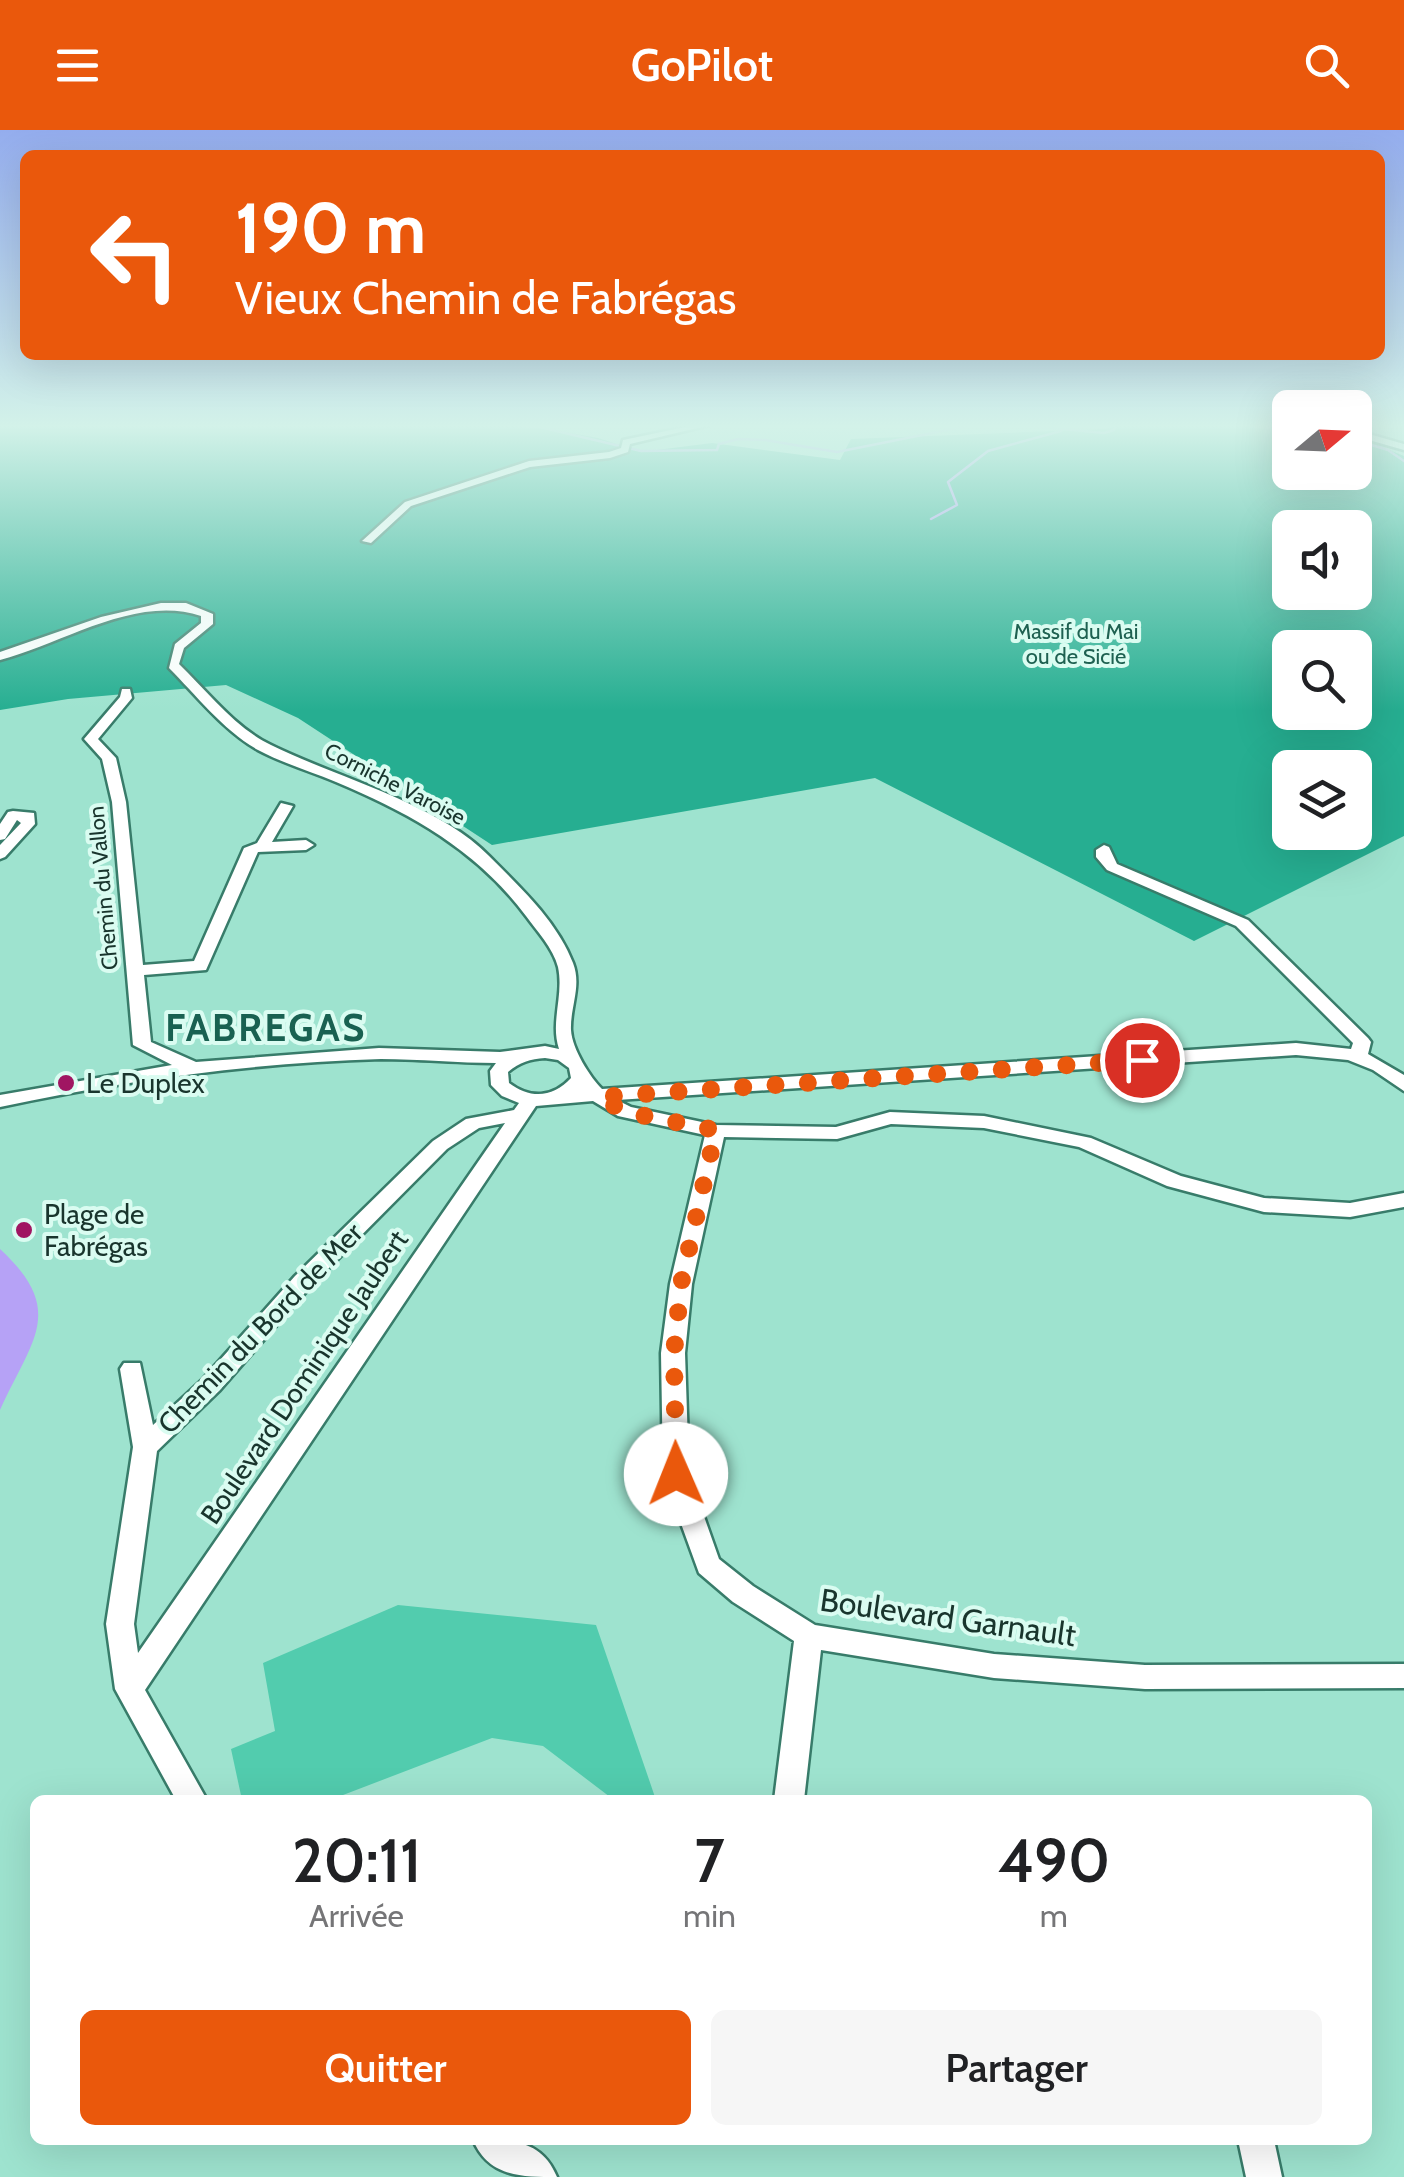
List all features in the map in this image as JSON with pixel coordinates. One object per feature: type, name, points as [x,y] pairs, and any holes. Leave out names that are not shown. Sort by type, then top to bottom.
[{"type":"street","points":[[366,541],[389,521]]},
{"type":"street","name":"Corniche Varoise","points":[[0,656],[51,643],[145,608],[200,610],[210,619],[179,647],[173,665],[237,728],[263,746],[370,791],[445,830],[478,853],[520,898],[566,966],[568,996],[562,1031],[577,1069]]},
{"type":"street","name":"Chemin du Vallon","points":[[126,692],[126,698],[91,739],[112,766],[142,1045],[194,1068]]},
{"type":"street","points":[[262,847],[286,806]]},
{"type":"street","points":[[0,836],[12,815],[28,816],[28,824],[0,854]]},
{"type":"street","points":[[133,972],[200,966],[252,848],[306,845]]},
{"type":"street","points":[[1104,850],[1112,867],[1242,923],[1362,1042],[1359,1056],[1404,1085]]},
{"type":"street","points":[[498,1080],[506,1063],[562,1031]]},
{"type":"street","name":"Chemin du Bord de Mer","points":[[145,1446],[210,1385],[303,1281],[440,1145],[473,1123],[535,1104],[599,1097],[1296,1049],[1329,1049],[1359,1056]]},
{"type":"street","points":[[0,1101],[82,1084],[194,1068],[384,1054],[459,1060],[555,1053],[577,1069],[599,1097],[625,1112],[716,1130],[837,1132],[890,1118],[984,1122],[1084,1142],[1174,1180],[1264,1205],[1350,1210],[1404,1200]]},
{"type":"street","points":[[459,1060],[498,1080],[504,1091],[535,1104],[569,1092],[577,1069]]},
{"type":"street","points":[[577,1069],[656,1094]]},
{"type":"street","name":"Boulevard Dominique Jaubert","points":[[129,1689],[535,1104]]},
{"type":"street","name":"Boulevard Garnault","points":[[716,1130],[681,1284],[674,1353],[676,1474],[708,1566],[809,1636],[994,1666],[1126,1676],[1404,1676]]},
{"type":"street","name":"Chemin du Bord de Mer","points":[[132,1370],[145,1446],[120,1612],[129,1689],[189,1795]]},
{"type":"street","points":[[790,1795],[809,1636]]},
{"type":"street","points":[[497,2145],[539,2177]]},
{"type":"street","points":[[1257,2145],[1264,2177]]},
{"type":"green space","name":"Massif du Mai ou de Sicié","points":[[0,521],[1272,521],[1272,610],[1372,610],[1372,521],[1404,521],[1404,836],[1194,941],[875,778],[492,845],[298,718],[226,685],[68,699],[0,710]]},
{"type":"green space","points":[[398,1605],[596,1625],[654,1795],[607,1795],[543,1746],[492,1738],[343,1795],[241,1795],[231,1749],[275,1731],[263,1663]]},
{"type":"shaded area","points":[[0,1249],[21,1271],[38,1308],[32,1344],[0,1410]]},
{"type":"place","name":"Le Duplex","points":[[66,1083]]},
{"type":"place","name":"Plage de Fabrégas","points":[[24,1230]]},
{"type":"district","name":"FABREGAS","points":[[266,1027]]},
{"type":"route","points":[[676,1474],[674,1353],[681,1284],[716,1130],[625,1112],[599,1097],[1142,1060]]}]
